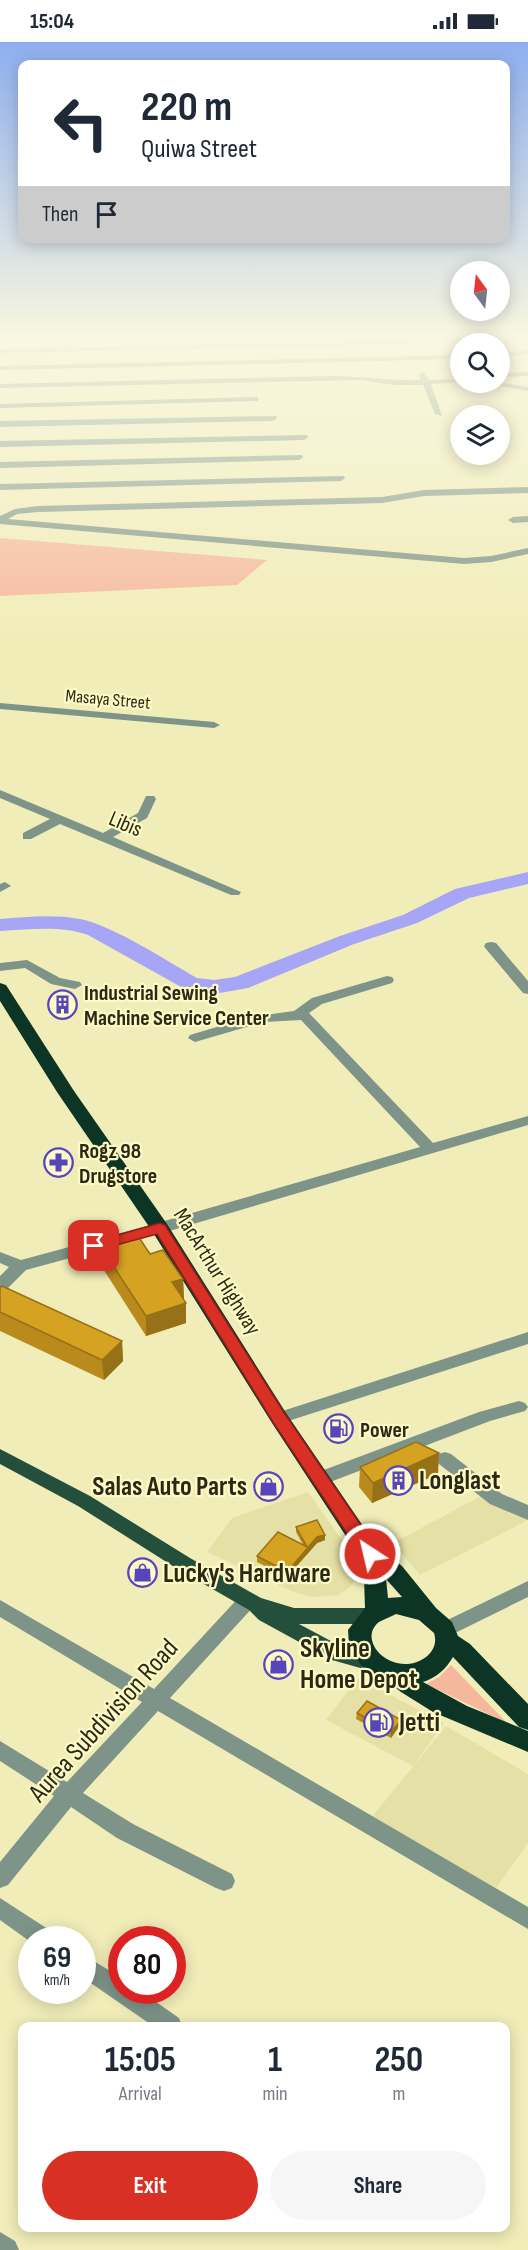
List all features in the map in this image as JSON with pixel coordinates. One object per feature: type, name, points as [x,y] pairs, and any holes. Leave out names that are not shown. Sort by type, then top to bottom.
[{"type":"highway","name":"MacArthur Highway","points":[[0,988],[66,1092],[160,1228],[279,1418],[370,1554],[375,1578],[373,1613],[360,1629],[358,1638],[360,1648],[371,1663]]},
{"type":"highway","name":"MacArthur Highway","points":[[370,1554],[381,1559],[394,1572],[426,1611],[435,1617],[445,1635],[528,1720]]},
{"type":"highway","points":[[373,1613],[405,1605],[426,1611]]},
{"type":"highway","points":[[371,1663],[386,1672],[415,1673],[432,1666],[443,1654],[445,1635]]},
{"type":"highway","points":[[396,1674],[408,1686],[434,1700],[528,1742]]},
{"type":"main road","points":[[0,1456],[84,1501],[252,1602],[266,1615],[284,1626],[339,1654],[371,1663]]},
{"type":"main road","points":[[252,1602],[294,1616],[373,1613]]},
{"type":"street","points":[[0,444],[199,439]]},
{"type":"street","points":[[150,440],[155,505]]},
{"type":"street","points":[[0,465],[299,457]]},
{"type":"street","points":[[0,487],[341,477]]},
{"type":"street","points":[[0,520],[24,510],[382,500],[424,493],[528,490]]},
{"type":"street","points":[[513,520],[528,519]]},
{"type":"street","points":[[0,520],[464,561],[491,559],[528,550]]},
{"type":"street","name":"Masaya Street","points":[[0,706],[214,724]]},
{"type":"street","name":"Libis","points":[[0,794],[236,892]]},
{"type":"street","points":[[104,837],[143,815],[150,799]]},
{"type":"street","points":[[27,836],[60,819]]},
{"type":"street","points":[[491,946],[528,990]]},
{"type":"street","points":[[0,967],[27,964],[56,981],[75,985]]},
{"type":"street","points":[[195,1038],[239,1025],[297,1015],[316,1001],[387,981]]},
{"type":"street","points":[[297,1015],[311,1020],[428,1147]]},
{"type":"street","points":[[0,1286],[20,1266],[160,1228],[428,1147],[528,1120]]},
{"type":"street","points":[[0,1257],[20,1266]]},
{"type":"street","points":[[279,1418],[528,1338]]},
{"type":"street","points":[[319,1479],[485,1416],[519,1407]]},
{"type":"street","points":[[445,1459],[496,1499],[528,1513]]},
{"type":"street","points":[[445,1635],[528,1588]]},
{"type":"street","name":"Aurea Subdivision Road","points":[[0,1878],[69,1794],[252,1602]]},
{"type":"street","points":[[0,1608],[528,1919]]},
{"type":"street","points":[[0,1750],[125,1831],[224,1881]]},
{"type":"street","points":[[0,1908],[26,1926]]},
{"type":"street","points":[[96,1974],[165,2022]]},
{"type":"street","points":[[0,2246],[6,2250]]},
{"type":"shaded area","points":[[0,538],[267,560],[237,585],[0,596]]},
{"type":"shaded area","points":[[308,1492],[351,1553],[357,1566],[357,1577],[350,1587],[339,1595],[312,1597],[294,1592],[207,1552],[232,1518]]},
{"type":"shaded area","points":[[487,1493],[528,1520],[420,1575],[393,1543]]},
{"type":"shaded area","points":[[451,1665],[507,1723],[426,1684],[439,1677]]},
{"type":"shaded area","points":[[358,1678],[444,1723],[413,1766],[326,1720]]},
{"type":"shaded area","points":[[446,1726],[528,1774],[528,1843],[496,1888],[371,1818]]},
{"type":"building","points":[[136,1233],[150,1254],[163,1250],[183,1279],[172,1282],[186,1303],[146,1316],[99,1244]]},
{"type":"building","points":[[2,1286],[122,1341],[102,1360],[0,1312],[0,1288]]},
{"type":"building","points":[[416,1442],[439,1453],[373,1483],[360,1467]]},
{"type":"building","points":[[317,1520],[325,1535],[317,1537],[287,1572],[257,1556],[278,1532],[307,1547],[296,1527]]},
{"type":"building","name":"Jetti","points":[[367,1701],[401,1720],[391,1732],[357,1713]]},
{"type":"waterway","points":[[0,925],[56,922],[78,925],[95,931],[191,983],[214,987],[240,983],[347,940],[410,919],[462,893],[528,878]]},
{"type":"place","name":"Industrial Sewing Machine Service Center","points":[[63,1005]]},
{"type":"place","name":"Rogz 98 Drugstore","points":[[58,1163]]},
{"type":"place","name":"Power","points":[[339,1429]]},
{"type":"place","name":"Longlast","points":[[398,1480]]},
{"type":"place","name":"Salas Auto Parts","points":[[268,1486]]},
{"type":"place","name":"Lucky's Hardware","points":[[142,1573]]},
{"type":"place","name":"Skyline Home Depot","points":[[279,1664]]},
{"type":"place","name":"Jetti","points":[[378,1722]]},
{"type":"route","points":[[94,1246],[160,1228],[279,1418],[370,1554]]}]
